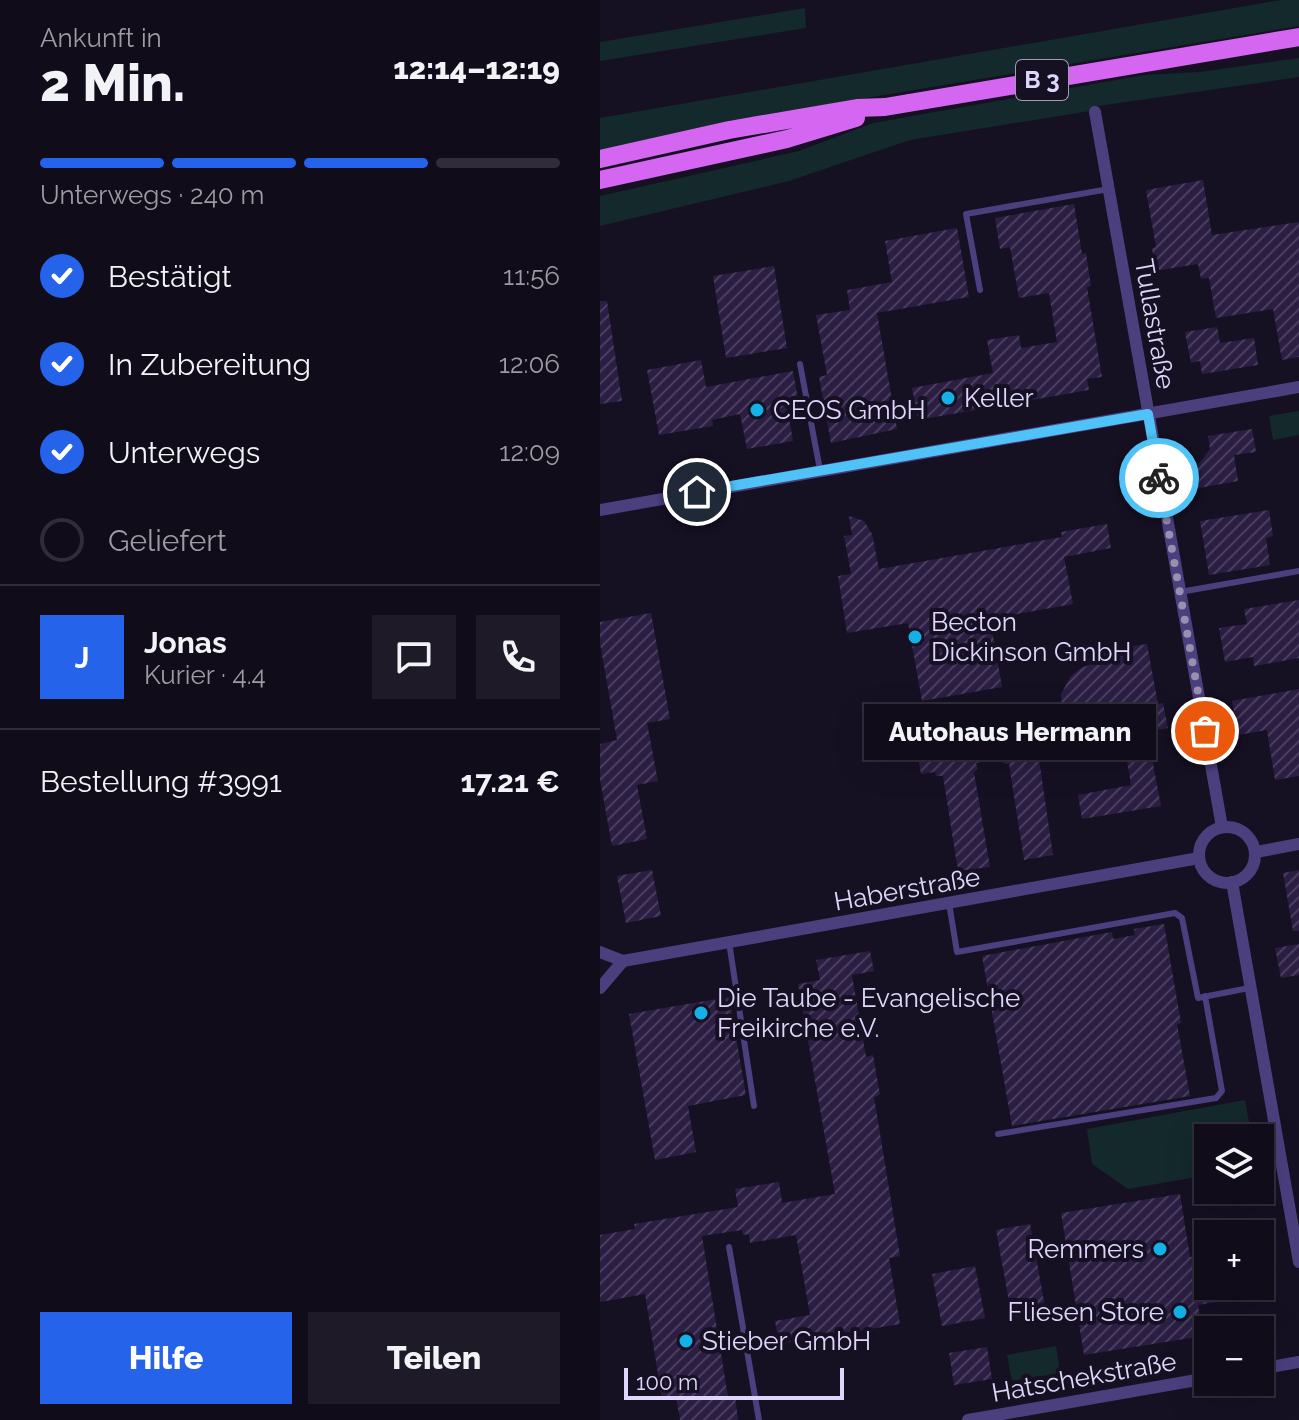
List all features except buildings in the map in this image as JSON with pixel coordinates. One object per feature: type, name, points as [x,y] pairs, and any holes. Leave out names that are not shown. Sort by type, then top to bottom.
[{"type":"main road","name":"B 3","points":[[600,159],[729,130],[857,108],[885,107],[1299,37]]},
{"type":"main road","name":"B 3","points":[[600,180],[787,139],[885,107]]},
{"type":"street","name":"Tullastraße","points":[[1095,112],[1222,827]]},
{"type":"street","points":[[600,510],[1299,387]]},
{"type":"street","points":[[1222,827],[1243,831],[1252,840],[1256,852],[1249,873],[1232,882],[1212,879],[1204,871],[1199,858],[1205,837],[1222,827]]},
{"type":"street","points":[[1256,852],[1299,844]]},
{"type":"street","name":"Haberstraße","points":[[623,961],[1199,858]]},
{"type":"street","points":[[1232,882],[1299,1262]]},
{"type":"street","points":[[600,952],[623,961],[600,988]]},
{"type":"street","points":[[1274,1366],[1299,1362]]},
{"type":"street","name":"Hatschekstraße","points":[[968,1420],[1194,1380]]},
{"type":"lane","points":[[980,290],[966,214],[1109,189]]},
{"type":"lane","points":[[800,364],[820,470]]},
{"type":"lane","points":[[1180,592],[1299,571]]},
{"type":"lane","points":[[949,903],[957,952],[1175,913],[1182,918],[1198,998],[1250,988]]},
{"type":"lane","points":[[729,942],[754,1106]]},
{"type":"lane","points":[[998,1134],[1216,1098],[1222,1091],[1205,996]]},
{"type":"lane","points":[[729,1247],[759,1420]]},
{"type":"green space","points":[[1281,0],[1299,0],[1299,26],[728,121],[600,150],[600,118]]},
{"type":"green space","points":[[805,8],[806,28],[600,61],[600,42]]},
{"type":"green space","points":[[1299,58],[1299,77],[1098,106],[1090,111],[910,140],[789,181],[600,226],[600,196],[799,151],[873,123],[1144,75],[1200,72]]},
{"type":"green space","points":[[1299,411],[1299,435],[1273,440],[1269,416]]},
{"type":"green space","points":[[1245,1100],[1249,1124],[1194,1124],[1194,1177],[1128,1189],[1092,1164],[1087,1129]]},
{"type":"green space","points":[[1056,1346],[1060,1373],[1012,1381],[1007,1355]]},
{"type":"way so far","points":[[1159,478],[1205,731]]},
{"type":"place","name":"Keller","points":[[948,398]]},
{"type":"place","name":"CEOS GmbH","points":[[757,410]]},
{"type":"place","name":"Becton Dickinson GmbH","points":[[915,637]]},
{"type":"place","name":"Autohaus Hermann","points":[[1205,731]]},
{"type":"place","name":"Die Taube - Evangelische Freikirche e.V.","points":[[701,1013]]},
{"type":"place","name":"Remmers","points":[[1160,1249]]},
{"type":"place","name":"Fliesen Store","points":[[1180,1312]]},
{"type":"place","name":"Stieber GmbH","points":[[686,1341]]},
{"type":"route","points":[[697,492],[1148,414],[1159,478]]}]
